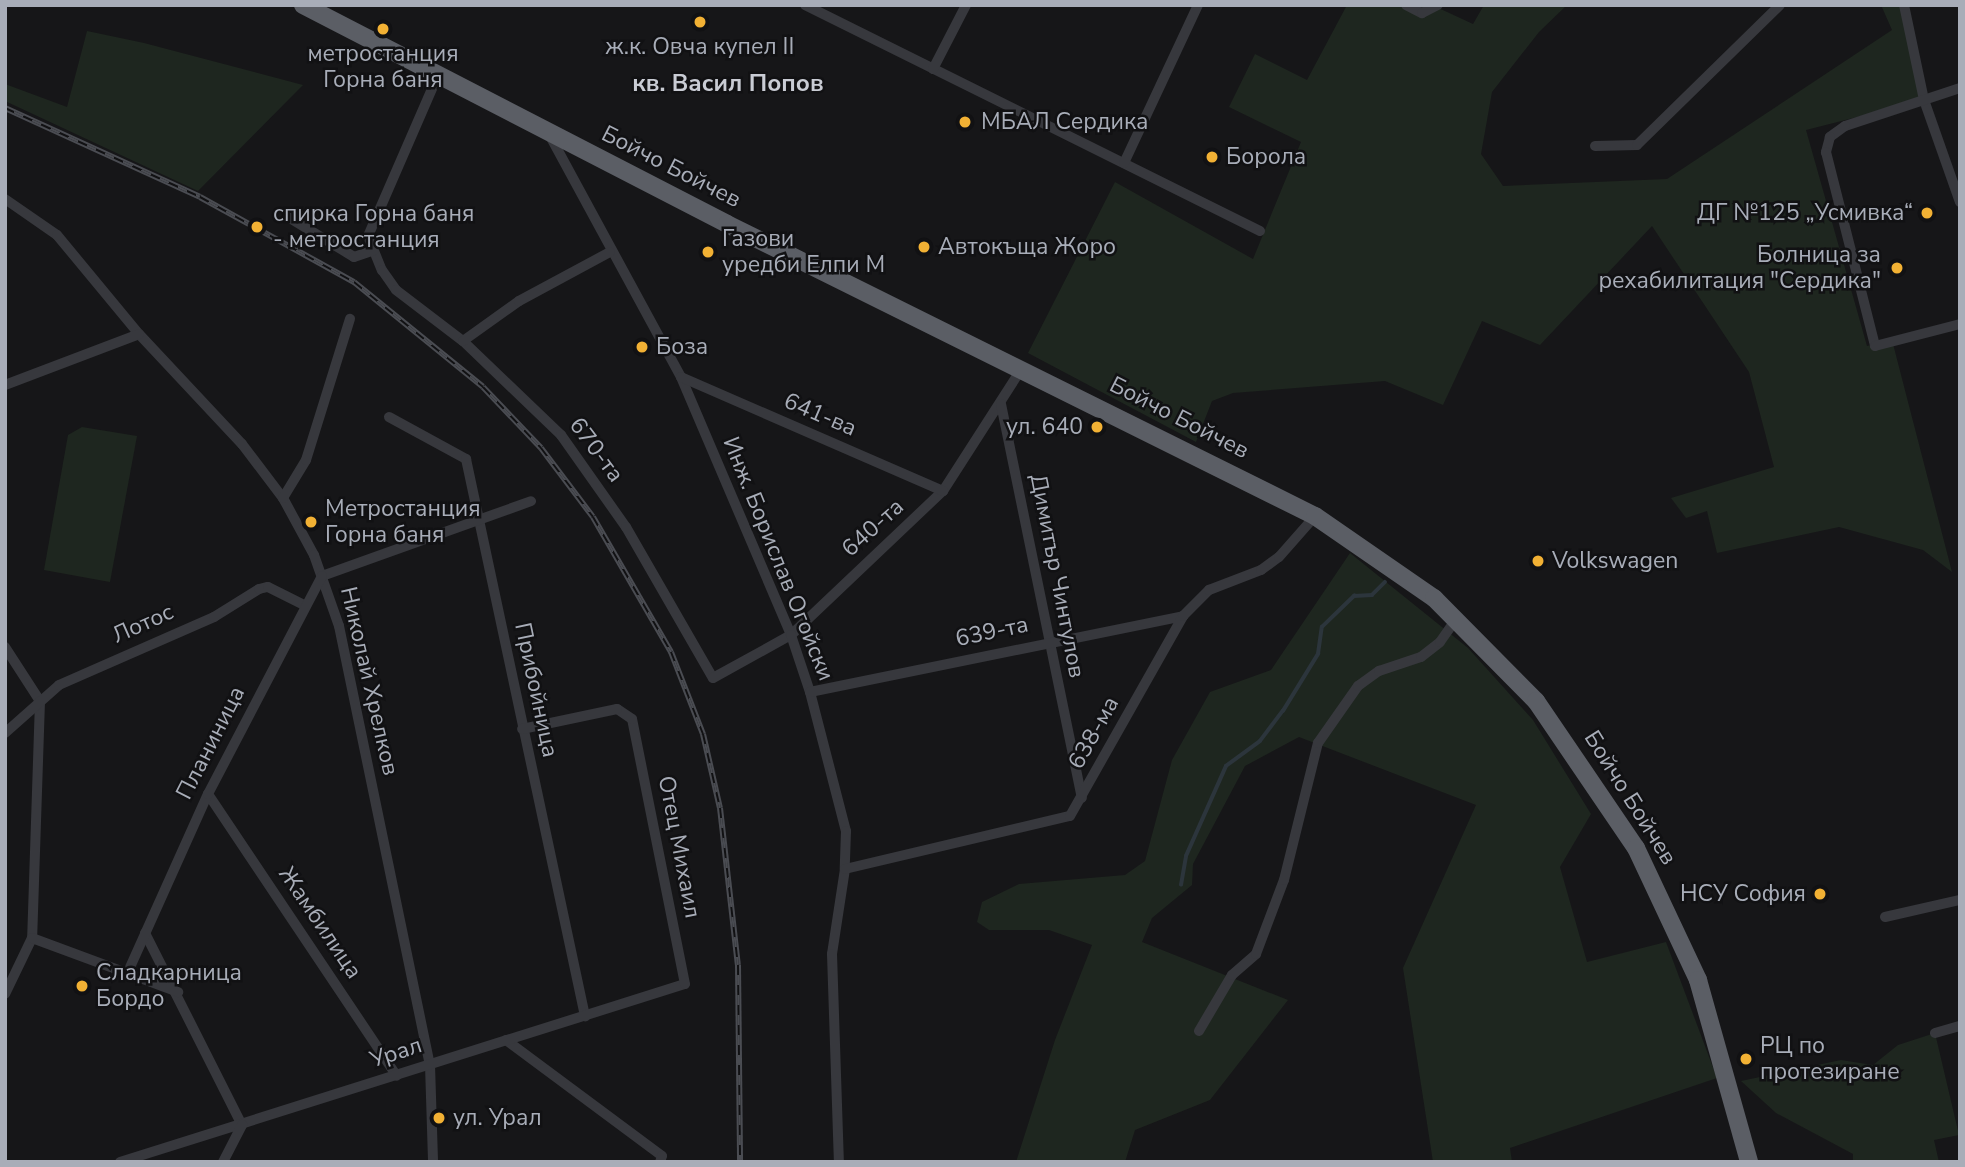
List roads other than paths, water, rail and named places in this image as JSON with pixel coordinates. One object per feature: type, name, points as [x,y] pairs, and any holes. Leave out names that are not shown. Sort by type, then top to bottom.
[{"type":"highway","name":"Бойчо Бойчев","points":[[303,5],[1315,516],[1434,598],[1536,701],[1636,848],[1698,980],[1749,1162]]},
{"type":"street","points":[[805,5],[1260,231]]},
{"type":"street","points":[[933,69],[966,5]]},
{"type":"street","points":[[1124,163],[1198,5]]},
{"type":"street","points":[[1406,5],[1422,13],[1438,5]]},
{"type":"street","points":[[1595,146],[1637,145],[1780,5]]},
{"type":"street","points":[[1904,5],[1924,100],[1960,202]]},
{"type":"street","points":[[288,217],[354,257],[374,250],[368,236],[438,75]]},
{"type":"street","points":[[1960,88],[1845,126],[1827,142],[1829,165],[1875,346],[1960,324]]},
{"type":"street","name":"Инж. Борислав Огойски","points":[[548,131],[610,252],[681,377],[791,635],[810,692],[842,809],[845,869],[832,954],[839,1162]]},
{"type":"street","name":"Николай Хрелков","points":[[5,199],[37,217],[57,235],[139,334],[200,396],[283,498],[323,576],[339,626],[430,1065],[433,1162]]},
{"type":"street","name":"670-та","points":[[374,250],[396,290],[463,341],[561,435],[626,527],[713,678]]},
{"type":"street","points":[[463,341],[519,301],[610,252]]},
{"type":"street","points":[[283,498],[306,460],[350,319]]},
{"type":"street","points":[[5,385],[139,334]]},
{"type":"street","name":"640-та","points":[[713,678],[791,635],[943,491],[1022,368]]},
{"type":"street","name":"641-ва","points":[[681,377],[943,491]]},
{"type":"street","name":"Димитър Чинтулов","points":[[1001,404],[1047,642],[1082,798]]},
{"type":"street","name":"Прибойница","points":[[389,417],[466,459],[584,1016]]},
{"type":"street","points":[[323,576],[479,523],[531,501]]},
{"type":"street","name":"638-ма","points":[[845,869],[1069,816],[1082,798],[1183,616],[1209,590],[1261,570],[1279,556],[1315,516]]},
{"type":"street","name":"Планиница","points":[[127,974],[208,794],[323,576]]},
{"type":"street","name":"Лотос","points":[[5,733],[40,701],[71,679],[214,617],[259,589],[268,587],[306,606]]},
{"type":"street","name":"639-та","points":[[810,692],[1183,616]]},
{"type":"street","points":[[1199,1031],[1232,975],[1255,954],[1284,880],[1318,743],[1358,686],[1379,671],[1421,657],[1440,642],[1456,619]]},
{"type":"street","points":[[5,647],[40,701],[32,938],[5,993]]},
{"type":"street","name":"Отец Михаил","points":[[522,729],[617,709],[632,719],[685,984]]},
{"type":"street","name":"Жамбилица","points":[[208,794],[397,1076]]},
{"type":"street","points":[[1885,917],[1960,900]]},
{"type":"street","points":[[145,933],[178,992],[242,1125],[223,1162]]},
{"type":"street","points":[[32,938],[178,992]]},
{"type":"street","name":"Урал","points":[[120,1162],[685,984]]},
{"type":"street","points":[[1935,1032],[1960,1026]]},
{"type":"street","points":[[506,1040],[661,1159]]},
{"type":"waterway","points":[[1181,885],[1186,856],[1226,766],[1260,741],[1283,711],[1318,654],[1322,627],[1354,596],[1372,595],[1385,582]]},
{"type":"railway","points":[[5,108],[200,197],[354,282],[483,387],[541,448],[593,517],[671,652],[703,734],[720,808],[738,965],[740,1162]]},
{"type":"place","name":"ж.к. Овча купел II","points":[[700,22]]},
{"type":"place","name":"метростанция Горна баня","points":[[383,29]]},
{"type":"place","name":"МБАЛ Сердика","points":[[965,122]]},
{"type":"place","name":"Борола","points":[[1212,157]]},
{"type":"place","name":"ДГ №125 „Усмивка“","points":[[1927,213]]},
{"type":"place","name":"спирка Горна баня - метростанция","points":[[257,227]]},
{"type":"place","name":"Автокъща Жоро","points":[[924,247]]},
{"type":"place","name":"Газови уредби Елпи М","points":[[708,252]]},
{"type":"place","name":"Болница за рехабилитация \"Сердика\"","points":[[1897,268]]},
{"type":"place","name":"Боза","points":[[642,347]]},
{"type":"place","name":"ул. 640","points":[[1097,427]]},
{"type":"place","name":"Метростанция Горна баня","points":[[311,522]]},
{"type":"place","name":"Volkswagen","points":[[1538,561]]},
{"type":"place","name":"НСУ София","points":[[1820,894]]},
{"type":"place","name":"Сладкарница Бордо","points":[[82,986]]},
{"type":"place","name":"РЦ по протезиране","points":[[1746,1059]]},
{"type":"place","name":"ул. Урал","points":[[439,1118]]},
{"type":"district","name":"кв. Васил Попов","points":[[728,84]]}]
